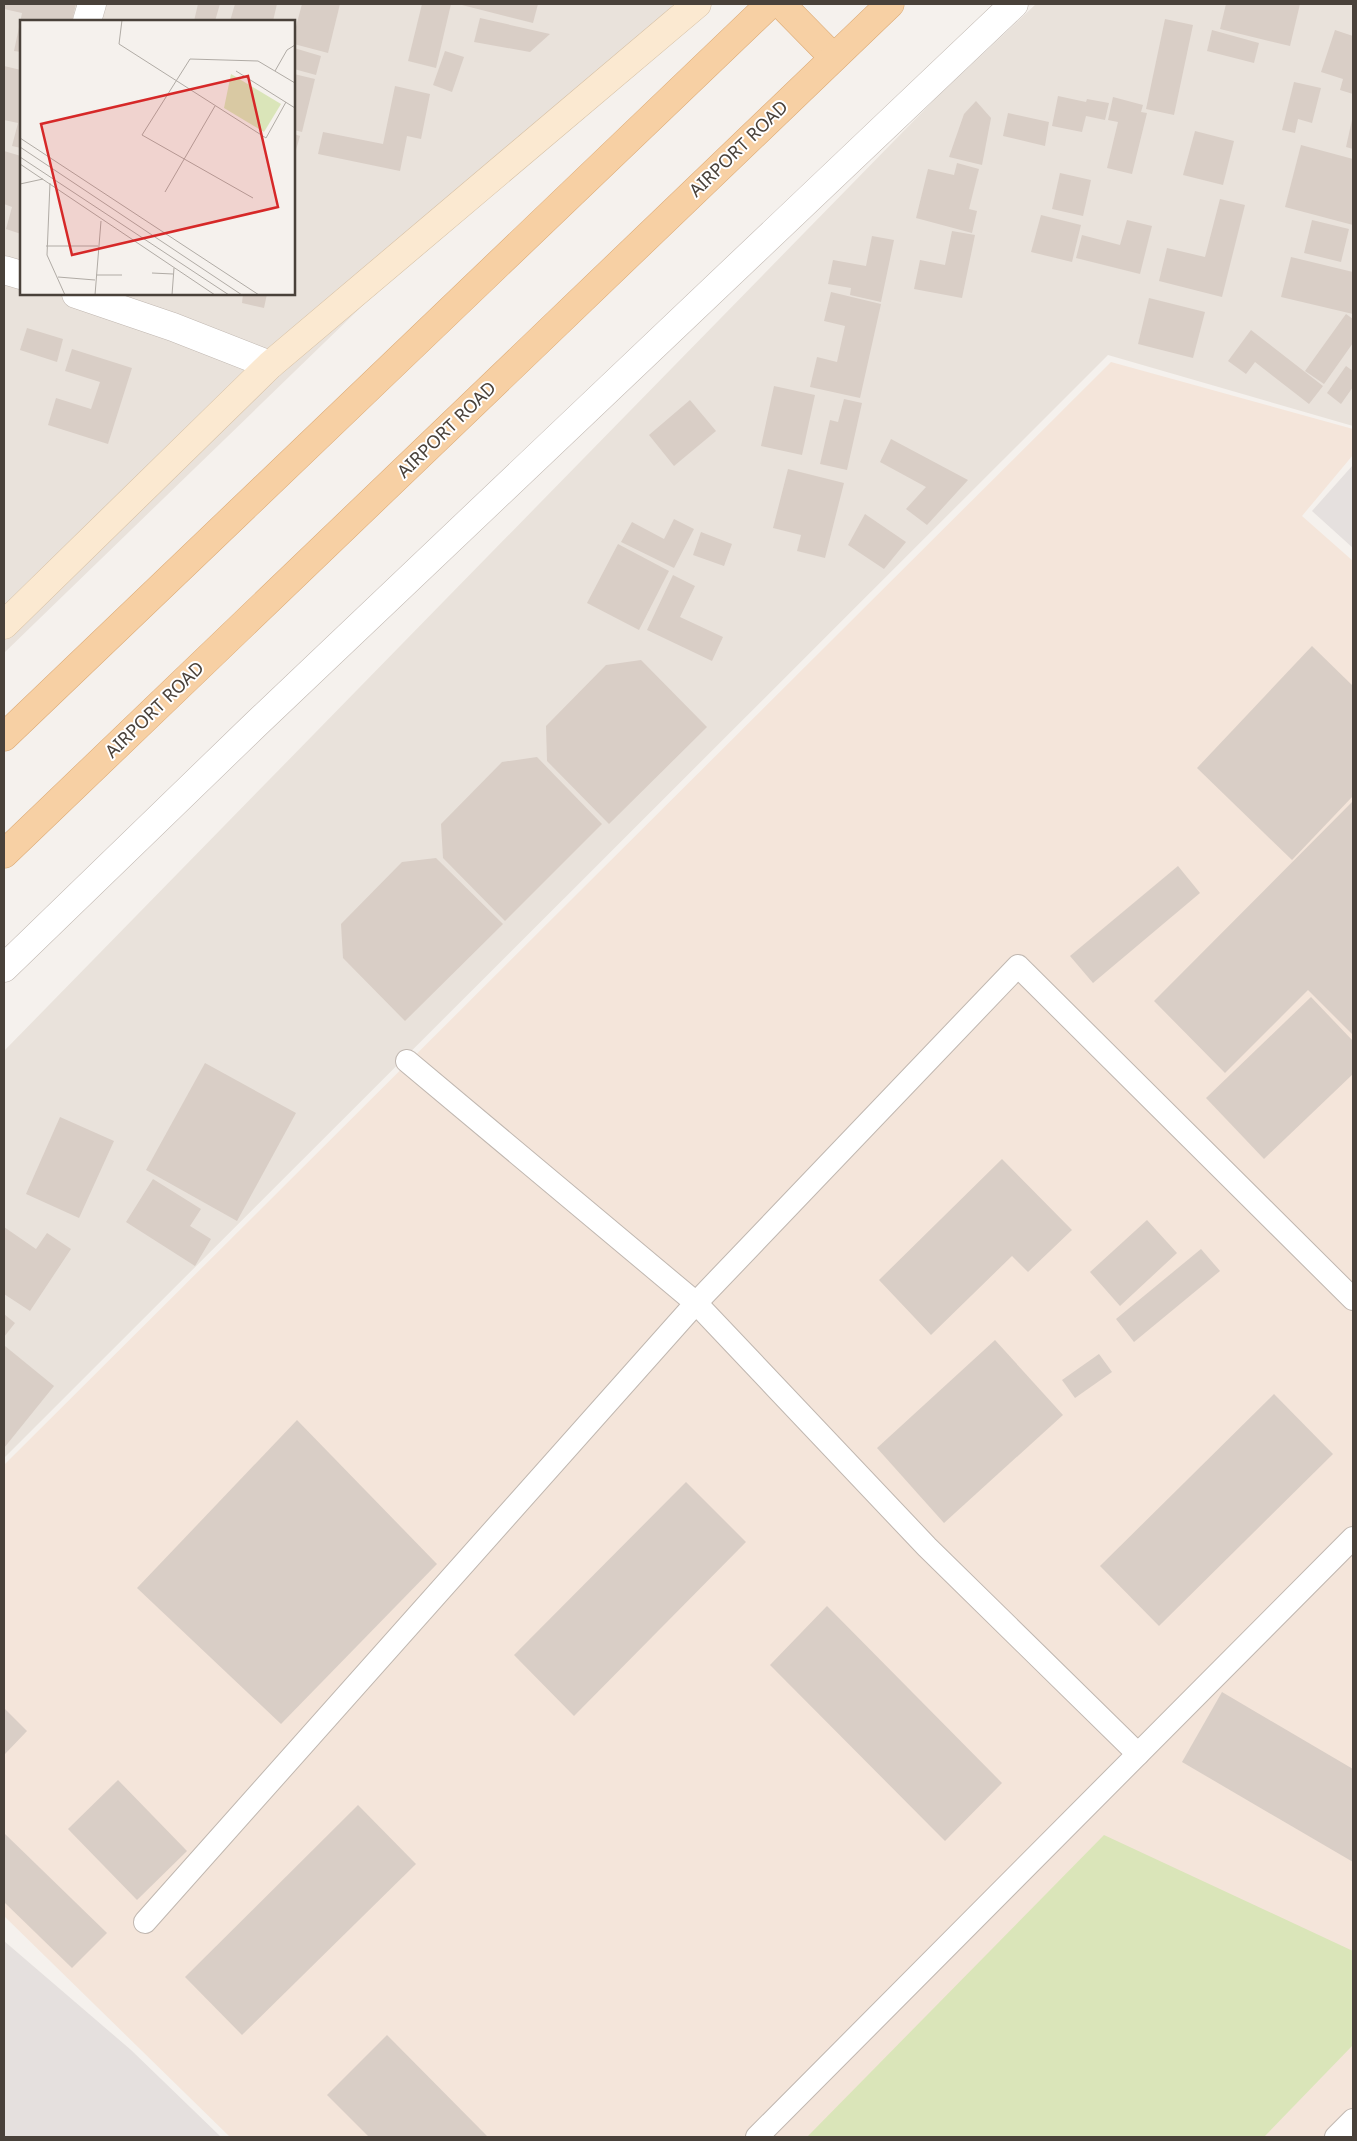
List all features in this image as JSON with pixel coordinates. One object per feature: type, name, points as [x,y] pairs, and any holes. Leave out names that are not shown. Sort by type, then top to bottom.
[{"type":"main road","points":[[4,738],[770,4]]},
{"type":"main road","points":[[781,4],[833,57]]},
{"type":"main road","name":"AIRPORT ROAD","points":[[4,854],[890,4]]},
{"type":"street","points":[[87,20],[92,4]]},
{"type":"street","points":[[4,625],[270,365],[697,4]]},
{"type":"street","points":[[4,968],[255,725],[1014,4]]},
{"type":"street","points":[[4,270],[20,275]]},
{"type":"street","points":[[79,295],[173,327],[270,365]]},
{"type":"lane","points":[[145,1922],[696,1303],[1018,966],[1353,1299]]},
{"type":"lane","points":[[407,1062],[696,1303],[927,1547],[1138,1754]]},
{"type":"lane","points":[[757,2137],[1353,1538]]},
{"type":"lane","points":[[1336,2137],[1353,2120]]},
{"type":"shaded area","points":[[4,4],[674,4],[4,653]]},
{"type":"shaded area","points":[[1036,4],[1353,4],[1353,426],[1108,355],[4,1458],[4,1051],[937,97]]},
{"type":"shaded area","points":[[1111,362],[1353,429],[1353,455],[1302,516],[1353,561],[1353,2137],[230,2137],[4,1916],[4,1465]]},
{"type":"shaded area","points":[[1353,465],[1353,548],[1312,511]]},
{"type":"shaded area","points":[[4,1941],[131,2050],[221,2137],[4,2137]]},
{"type":"green space","points":[[1104,1835],[1353,1951],[1353,2045],[1264,2137],[807,2137]]},
{"type":"building","points":[[4,4],[76,4],[72,20],[21,20],[22,13],[4,9]]},
{"type":"building","points":[[198,4],[220,4],[215,20],[194,20]]},
{"type":"building","points":[[235,4],[277,4],[273,20],[230,20]]},
{"type":"building","points":[[302,4],[340,4],[328,53],[295,44],[295,30]]},
{"type":"building","points":[[422,4],[451,4],[436,68],[408,61]]},
{"type":"building","points":[[458,4],[538,4],[533,23]]},
{"type":"building","points":[[1226,4],[1300,4],[1290,46],[1220,29]]},
{"type":"building","points":[[480,18],[550,34],[530,52],[474,42]]},
{"type":"building","points":[[1165,19],[1193,25],[1174,115],[1146,109]]},
{"type":"building","points":[[20,22],[20,52],[14,51]]},
{"type":"building","points":[[1212,30],[1259,43],[1254,63],[1207,51]]},
{"type":"building","points":[[1335,30],[1353,36],[1353,94],[1340,90],[1343,79],[1321,72]]},
{"type":"building","points":[[295,48],[321,56],[316,75],[295,69]]},
{"type":"building","points":[[445,51],[464,57],[452,92],[433,85]]},
{"type":"building","points":[[4,66],[20,70],[20,148],[12,146],[18,123],[4,120]]},
{"type":"building","points":[[295,74],[315,79],[302,132],[295,130]]},
{"type":"building","points":[[1294,82],[1321,88],[1312,123],[1298,119],[1295,133],[1282,130]]},
{"type":"building","points":[[395,86],[430,94],[421,139],[407,136],[400,171],[318,154],[323,132],[383,144]]},
{"type":"building","points":[[1058,96],[1086,102],[1087,99],[1109,103],[1105,120],[1086,116],[1082,132],[1052,126]]},
{"type":"building","points":[[1113,97],[1143,105],[1141,112],[1147,113],[1132,174],[1107,168],[1118,122],[1108,120]]},
{"type":"building","points":[[976,101],[991,118],[982,165],[949,157],[964,114]]},
{"type":"building","points":[[1008,113],[1049,122],[1045,146],[1003,136]]},
{"type":"building","points":[[1353,120],[1353,149],[1346,147]]},
{"type":"building","points":[[1195,131],[1234,141],[1223,185],[1183,175]]},
{"type":"building","points":[[295,134],[300,136],[295,154]]},
{"type":"building","points":[[1301,145],[1353,159],[1353,225],[1285,207]]},
{"type":"building","points":[[4,151],[20,156],[20,234],[6,229],[12,207],[4,204]]},
{"type":"building","points":[[957,163],[979,169],[969,209],[977,211],[972,233],[916,218],[928,169],[954,175]]},
{"type":"building","points":[[1060,173],[1091,180],[1083,216],[1052,209]]},
{"type":"building","points":[[1220,199],[1245,205],[1222,297],[1159,281],[1167,248],[1205,257]]},
{"type":"building","points":[[1041,215],[1081,225],[1072,262],[1031,252]]},
{"type":"building","points":[[1127,220],[1152,226],[1140,274],[1076,258],[1082,235],[1120,245]]},
{"type":"building","points":[[1312,220],[1349,229],[1341,262],[1304,253]]},
{"type":"building","points":[[952,231],[975,235],[962,298],[914,289],[920,260],[945,265]]},
{"type":"building","points":[[872,236],[894,240],[881,302],[850,295],[851,288],[828,284],[833,260],[866,266]]},
{"type":"building","points":[[1291,257],[1353,272],[1353,314],[1281,297]]},
{"type":"building","points":[[831,292],[881,304],[860,398],[810,387],[817,357],[837,362],[845,326],[824,321]]},
{"type":"building","points":[[243,295],[267,295],[264,308],[242,303]]},
{"type":"building","points":[[1149,298],[1205,312],[1193,358],[1138,344]]},
{"type":"building","points":[[1346,314],[1353,319],[1353,343],[1324,384],[1305,371]]},
{"type":"building","points":[[27,328],[63,339],[57,362],[20,350]]},
{"type":"building","points":[[1251,330],[1323,386],[1309,404],[1255,362],[1246,374],[1228,361]]},
{"type":"building","points":[[72,349],[132,368],[108,444],[48,425],[56,398],[91,409],[100,382],[65,371]]},
{"type":"building","points":[[1346,366],[1353,371],[1353,387],[1341,404],[1327,393]]},
{"type":"building","points":[[774,386],[815,395],[802,455],[761,446]]},
{"type":"building","points":[[844,399],[862,403],[847,470],[820,464],[830,420],[838,422]]},
{"type":"building","points":[[690,400],[716,431],[674,466],[649,435]]},
{"type":"building","points":[[891,439],[968,480],[927,525],[906,509],[926,487],[880,462]]},
{"type":"building","points":[[788,469],[844,483],[825,558],[797,551],[801,535],[773,528]]},
{"type":"building","points":[[865,514],[906,542],[884,569],[848,545]]},
{"type":"building","points":[[674,519],[694,529],[674,568],[621,542],[632,522],[664,539]]},
{"type":"building","points":[[701,532],[732,544],[724,566],[693,555]]},
{"type":"building","points":[[618,544],[669,571],[639,630],[587,603]]},
{"type":"building","points":[[673,575],[695,586],[680,617],[723,637],[712,661],[647,630]]},
{"type":"building","points":[[1312,646],[1353,686],[1353,796],[1292,860],[1197,768]]},
{"type":"building","points":[[641,660],[707,727],[609,824],[547,761],[546,726],[606,665]]},
{"type":"building","points":[[537,757],[602,824],[505,921],[443,858],[441,824],[502,762]]},
{"type":"building","points":[[1353,801],[1353,1035],[1308,990],[1225,1073],[1154,1001]]},
{"type":"building","points":[[436,858],[503,924],[405,1021],[343,958],[341,924],[402,862]]},
{"type":"building","points":[[1178,866],[1200,893],[1093,983],[1070,956]]},
{"type":"building","points":[[1311,997],[1353,1041],[1353,1074],[1264,1159],[1206,1098]]},
{"type":"building","points":[[205,1063],[296,1113],[237,1221],[146,1170]]},
{"type":"building","points":[[60,1117],[114,1141],[79,1218],[26,1194]]},
{"type":"building","points":[[1002,1159],[1072,1230],[1028,1272],[1012,1256],[931,1335],[879,1280]]},
{"type":"building","points":[[153,1179],[201,1209],[190,1226],[211,1239],[195,1266],[126,1222]]},
{"type":"building","points":[[1147,1220],[1177,1253],[1120,1306],[1090,1272]]},
{"type":"building","points":[[4,1227],[36,1249],[47,1233],[71,1249],[30,1311],[4,1294]]},
{"type":"building","points":[[1201,1249],[1220,1271],[1134,1342],[1116,1319]]},
{"type":"building","points":[[4,1314],[15,1323],[4,1337]]},
{"type":"building","points":[[995,1340],[1063,1415],[944,1523],[877,1448]]},
{"type":"building","points":[[4,1347],[54,1386],[4,1448]]},
{"type":"building","points":[[1099,1354],[1112,1372],[1075,1398],[1062,1380]]},
{"type":"building","points":[[1274,1394],[1333,1454],[1159,1626],[1100,1566]]},
{"type":"building","points":[[297,1420],[437,1564],[281,1724],[137,1588]]},
{"type":"building","points":[[686,1482],[746,1542],[574,1716],[514,1655]]},
{"type":"building","points":[[827,1606],[1002,1783],[945,1841],[770,1665]]},
{"type":"building","points":[[1222,1692],[1353,1769],[1353,1862],[1182,1762]]},
{"type":"building","points":[[4,1708],[27,1731],[4,1755]]},
{"type":"building","points":[[118,1780],[187,1851],[137,1900],[68,1829]]},
{"type":"building","points":[[358,1805],[416,1864],[242,2035],[185,1977]]},
{"type":"building","points":[[4,1833],[107,1933],[72,1968],[4,1902]]},
{"type":"building","points":[[387,2035],[488,2137],[369,2137],[327,2095]]}]
